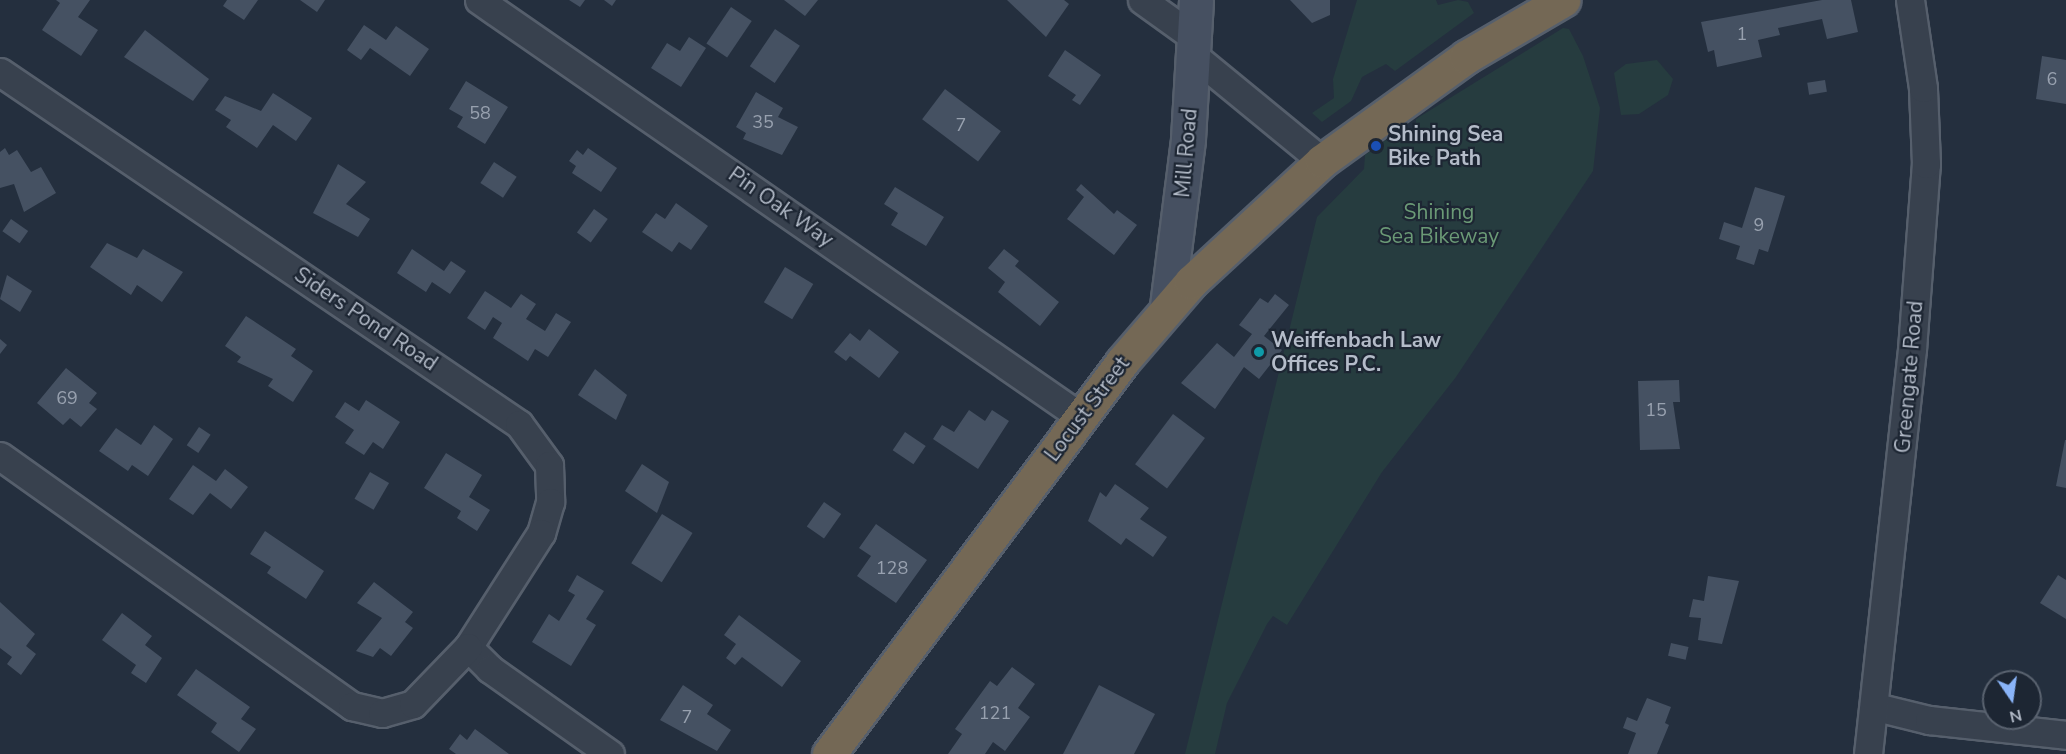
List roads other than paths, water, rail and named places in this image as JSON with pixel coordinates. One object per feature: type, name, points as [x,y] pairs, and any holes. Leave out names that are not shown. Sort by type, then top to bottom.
[{"type":"highway","name":"Locust Street","points":[[829,754],[1167,306],[1268,206],[1322,161],[1392,108],[1466,57],[1563,0]]},
{"type":"street","name":"Pin Oak Way","points":[[479,0],[1081,417]]},
{"type":"street","points":[[1142,0],[1322,161]]},
{"type":"street","name":"Mill Road","points":[[1167,306],[1194,47],[1196,0]]},
{"type":"street","points":[[1466,57],[1536,0]]},
{"type":"street","name":"Greengate Road","points":[[1869,754],[1876,707],[1926,164],[1923,88],[1910,0]]},
{"type":"street","name":"Siders Pond Road","points":[[0,72],[519,424],[549,465],[550,502],[541,533],[468,647],[413,704],[382,712],[352,706],[0,456]]},
{"type":"street","points":[[468,647],[490,669],[610,754]]},
{"type":"street","points":[[1876,707],[1929,720],[2066,735]]},
{"type":"place","name":"Shining Sea Bike Path","points":[[1376,146]]},
{"type":"place","name":"Weiffenbach Law Offices P.C.","points":[[1259,352]]},
{"type":"park label","name":"Shining Sea Bikeway","points":[[1439,224]]}]
